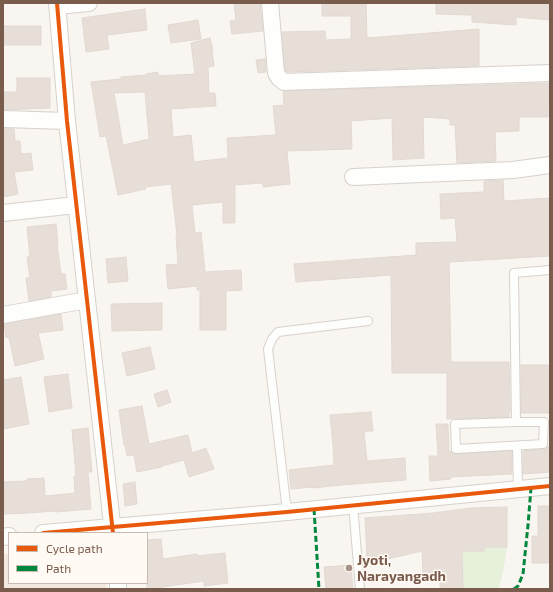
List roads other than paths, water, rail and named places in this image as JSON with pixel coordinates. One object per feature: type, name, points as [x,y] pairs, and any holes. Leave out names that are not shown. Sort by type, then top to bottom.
[{"type":"street","points":[[89,3],[57,4],[67,121],[112,530]]},
{"type":"street","points":[[270,3],[276,72],[279,78],[284,82],[550,73]]},
{"type":"street","points":[[3,119],[67,121]]},
{"type":"street","points":[[353,177],[513,170],[550,166]]},
{"type":"street","points":[[3,214],[76,205]]},
{"type":"street","points":[[3,315],[87,300]]},
{"type":"street","points":[[66,532],[112,530],[550,486]]},
{"type":"lane","points":[[516,422],[514,273],[550,270]]},
{"type":"lane","points":[[287,512],[268,350],[272,339],[278,332],[368,322]]},
{"type":"lane","points":[[516,422],[544,422],[543,444],[456,449],[455,424],[516,422]]},
{"type":"lane","points":[[517,446],[518,489]]},
{"type":"lane","points":[[353,505],[360,589]]},
{"type":"place","name":"Jyoti, Narayangadh","points":[[349,568]]}]
